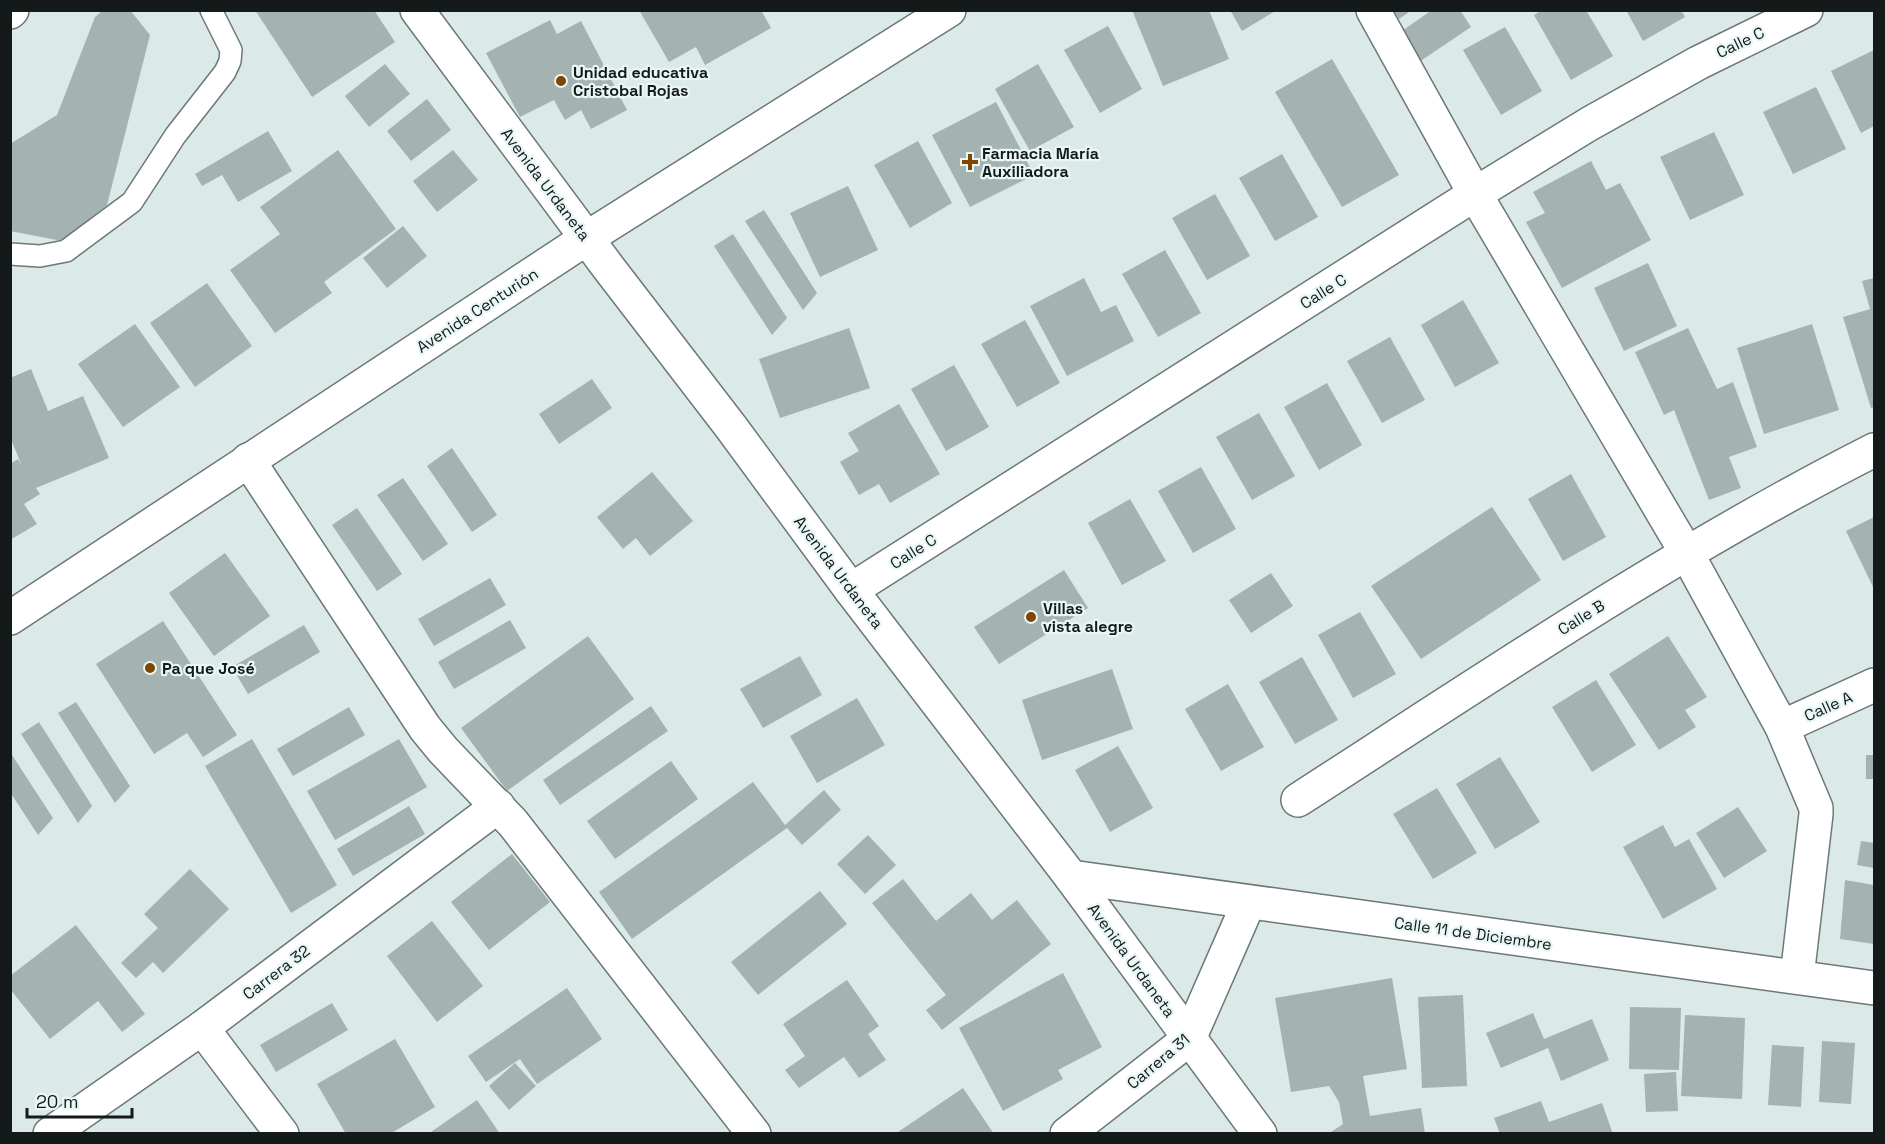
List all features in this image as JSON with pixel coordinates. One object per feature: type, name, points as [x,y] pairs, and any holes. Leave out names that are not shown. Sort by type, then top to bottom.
[{"type":"street","name":"Avenida Centurión","points":[[11,617],[587,238],[949,10]]},
{"type":"street","points":[[1373,10],[1475,194],[1686,552],[1782,727],[1816,808],[1797,977]]},
{"type":"street","name":"Calle C","points":[[851,590],[1589,124],[1688,69],[1806,10]]},
{"type":"street","name":"Avenida Urdaneta","points":[[420,12],[851,590],[1071,877],[1260,1134]]},
{"type":"street","name":"Calle B","points":[[1298,800],[1686,552],[1799,488],[1875,450]]},
{"type":"street","points":[[248,460],[425,728],[443,750],[498,806],[754,1134]]},
{"type":"street","name":"Calle A","points":[[1782,727],[1875,685]]},
{"type":"street","name":"Carrera 32","points":[[50,1134],[202,1028],[498,806]]},
{"type":"street","name":"Calle 11 de Diciembre","points":[[1071,877],[1875,988]]},
{"type":"street","name":"Carrera 31","points":[[1068,1134],[1189,1039],[1250,902]]},
{"type":"street","points":[[202,1028],[282,1134]]},
{"type":"lane","points":[[10,254],[40,256],[66,251],[132,202],[176,136],[225,72],[230,61],[231,50],[210,10]]},
{"type":"building","points":[[103,10],[130,10],[150,35],[107,205],[62,241],[10,231],[10,144],[57,115],[95,17]]},
{"type":"building","points":[[255,10],[374,10],[395,42],[312,97]]},
{"type":"building","points":[[639,10],[761,10],[771,28],[705,65],[696,47],[669,62]]},
{"type":"building","points":[[1132,10],[1209,10],[1229,59],[1163,86]]},
{"type":"building","points":[[1230,10],[1277,10],[1242,31]]},
{"type":"building","points":[[1393,10],[1412,10],[1399,19]]},
{"type":"building","points":[[1432,10],[1460,10],[1471,27],[1419,62],[1399,33]]},
{"type":"building","points":[[1542,10],[1586,10],[1613,56],[1571,80],[1534,15]]},
{"type":"building","points":[[1626,10],[1681,10],[1685,17],[1643,41]]},
{"type":"building","points":[[550,20],[557,34],[581,21],[627,110],[591,129],[581,110],[565,120],[554,100],[520,117],[486,53]]},
{"type":"building","points":[[1108,26],[1142,89],[1100,113],[1064,50]]},
{"type":"building","points":[[1505,27],[1542,91],[1501,115],[1463,50]]},
{"type":"building","points":[[1874,50],[1874,126],[1861,133],[1831,71]]},
{"type":"building","points":[[1332,59],[1399,175],[1342,207],[1275,92]]},
{"type":"building","points":[[385,64],[410,94],[369,127],[345,96]]},
{"type":"building","points":[[1038,64],[1074,127],[1030,151],[995,89]]},
{"type":"building","points":[[1816,87],[1846,149],[1793,174],[1763,112]]},
{"type":"building","points":[[427,99],[451,130],[411,161],[387,131]]},
{"type":"building","points":[[996,102],[1034,175],[970,207],[932,135]]},
{"type":"building","points":[[268,131],[292,171],[238,202],[222,175],[202,186],[195,174]]},
{"type":"building","points":[[1714,132],[1744,195],[1690,220],[1660,157]]},
{"type":"building","points":[[918,141],[952,203],[910,228],[874,165]]},
{"type":"building","points":[[338,150],[396,229],[324,282],[332,293],[275,333],[230,270],[280,234],[260,207]]},
{"type":"building","points":[[453,150],[478,180],[437,212],[413,181]]},
{"type":"building","points":[[1282,154],[1318,217],[1275,241],[1239,178]]},
{"type":"building","points":[[1591,161],[1606,190],[1620,183],[1651,240],[1562,288],[1526,222],[1545,213],[1533,192]]},
{"type":"building","points":[[848,186],[878,250],[820,277],[790,213]]},
{"type":"building","points":[[1215,194],[1250,256],[1207,280],[1172,218]]},
{"type":"building","points":[[764,210],[817,293],[803,310],[745,221]]},
{"type":"building","points":[[403,226],[427,256],[387,288],[363,258]]},
{"type":"building","points":[[733,234],[787,318],[772,335],[714,246]]},
{"type":"building","points":[[1165,250],[1201,313],[1158,337],[1122,274]]},
{"type":"building","points":[[1648,263],[1677,326],[1624,351],[1594,288]]},
{"type":"building","points":[[1084,278],[1101,312],[1116,305],[1134,341],[1067,376],[1030,306]]},
{"type":"building","points":[[1874,278],[1874,407],[1871,408],[1843,317],[1870,309],[1862,281]]},
{"type":"building","points":[[207,283],[252,346],[195,387],[150,323]]},
{"type":"building","points":[[1463,300],[1499,363],[1455,387],[1421,325]]},
{"type":"building","points":[[1025,320],[1060,383],[1017,407],[981,344]]},
{"type":"building","points":[[135,324],[180,387],[123,427],[78,364]]},
{"type":"building","points":[[1812,324],[1839,410],[1764,434],[1737,348]]},
{"type":"building","points":[[849,328],[870,388],[780,418],[759,359]]},
{"type":"building","points":[[1688,328],[1717,389],[1733,382],[1757,447],[1729,457],[1741,488],[1709,500],[1674,410],[1664,415],[1635,352]]},
{"type":"building","points":[[1390,337],[1425,400],[1382,423],[1347,361]]},
{"type":"building","points":[[954,365],[989,427],[946,451],[911,389]]},
{"type":"building","points":[[31,369],[48,411],[83,396],[109,458],[36,488],[40,494],[24,504],[37,524],[10,540],[10,464],[18,459],[22,466],[10,437],[10,378]]},
{"type":"building","points":[[592,379],[612,408],[559,444],[539,414]]},
{"type":"building","points":[[1327,383],[1362,445],[1319,470],[1284,407]]},
{"type":"building","points":[[899,404],[940,474],[890,503],[879,484],[859,495],[840,462],[859,451],[848,433]]},
{"type":"building","points":[[1259,413],[1295,476],[1252,500],[1216,437]]},
{"type":"building","points":[[452,448],[497,515],[472,532],[427,466]]},
{"type":"building","points":[[1201,467],[1236,529],[1193,553],[1158,491]]},
{"type":"building","points":[[652,472],[693,521],[650,556],[636,538],[623,549],[597,517]]},
{"type":"building","points":[[1571,474],[1606,537],[1563,561],[1528,499]]},
{"type":"building","points":[[403,478],[448,544],[423,561],[377,495]]},
{"type":"building","points":[[1130,499],[1166,561],[1122,585],[1088,523]]},
{"type":"building","points":[[1492,507],[1541,580],[1421,659],[1371,586]]},
{"type":"building","points":[[357,508],[402,574],[377,591],[332,525]]},
{"type":"building","points":[[1874,517],[1874,589],[1846,531]]},
{"type":"building","points":[[225,553],[270,616],[214,656],[169,593]]},
{"type":"building","name":"Villas vista alegre","points":[[1064,570],[1088,608],[999,664],[974,627]]},
{"type":"building","points":[[1271,573],[1293,606],[1251,633],[1229,600]]},
{"type":"building","points":[[490,578],[506,605],[434,646],[418,619]]},
{"type":"building","points":[[1360,612],[1396,674],[1353,698],[1318,635]]},
{"type":"building","points":[[510,620],[526,648],[454,689],[438,662]]},
{"type":"building","points":[[163,621],[237,735],[203,757],[187,733],[154,754],[96,664]]},
{"type":"building","points":[[304,625],[320,652],[248,694],[232,667]]},
{"type":"building","points":[[588,636],[634,699],[507,791],[461,728]]},
{"type":"building","points":[[1668,636],[1707,697],[1685,710],[1696,727],[1659,750],[1609,674]]},
{"type":"building","points":[[800,656],[822,695],[763,728],[740,689]]},
{"type":"building","points":[[1302,657],[1338,720],[1295,744],[1259,682]]},
{"type":"building","points":[[1112,669],[1133,729],[1042,760],[1022,700]]},
{"type":"building","points":[[1596,680],[1636,745],[1592,772],[1552,707]]},
{"type":"building","points":[[1228,684],[1264,747],[1221,771],[1185,709]]},
{"type":"building","points":[[857,698],[885,745],[817,783],[790,736]]},
{"type":"building","points":[[76,702],[130,786],[115,803],[58,713]]},
{"type":"building","points":[[651,706],[668,731],[560,805],[543,780]]},
{"type":"building","points":[[349,707],[365,735],[293,776],[277,749]]},
{"type":"building","points":[[39,722],[92,806],[78,823],[21,734]]},
{"type":"building","points":[[252,739],[337,885],[291,913],[205,766]]},
{"type":"building","points":[[399,739],[427,787],[335,840],[307,791]]},
{"type":"building","points":[[1118,746],[1153,808],[1110,832],[1075,770]]},
{"type":"building","points":[[10,752],[53,818],[38,835],[10,792]]},
{"type":"building","points":[[1866,755],[1874,755],[1874,779],[1866,779]]},
{"type":"building","points":[[1500,757],[1540,822],[1495,849],[1456,784]]},
{"type":"building","points":[[671,761],[698,799],[615,859],[587,821]]},
{"type":"building","points":[[753,782],[785,825],[824,790],[841,810],[802,845],[787,828],[632,939],[599,892]]},
{"type":"building","points":[[1437,788],[1477,853],[1433,879],[1393,814]]},
{"type":"building","points":[[409,806],[425,834],[353,876],[337,849]]},
{"type":"building","points":[[1738,807],[1767,851],[1724,878],[1696,833]]},
{"type":"building","points":[[1663,825],[1675,847],[1689,839],[1717,889],[1663,919],[1623,847]]},
{"type":"building","points":[[868,835],[896,865],[865,894],[837,864]]},
{"type":"building","points":[[1861,841],[1874,843],[1874,868],[1857,865]]},
{"type":"building","points":[[512,854],[550,902],[489,950],[451,902]]},
{"type":"building","points":[[190,869],[229,909],[163,973],[153,962],[136,978],[121,963],[158,928],[144,914]]},
{"type":"building","points":[[903,879],[936,921],[971,893],[992,920],[1017,900],[1051,944],[942,1030],[926,1010],[946,995],[872,903]]},
{"type":"building","points":[[1845,880],[1874,885],[1874,944],[1840,939]]},
{"type":"building","points":[[820,891],[847,924],[758,995],[731,962]]},
{"type":"building","points":[[432,921],[483,986],[437,1022],[387,956]]},
{"type":"building","points":[[76,925],[145,1014],[122,1032],[98,1001],[50,1039],[10,989],[10,976]]},
{"type":"building","points":[[1063,973],[1102,1047],[1058,1070],[1063,1079],[1003,1111],[959,1028]]},
{"type":"building","points":[[1392,978],[1407,1069],[1363,1076],[1370,1116],[1421,1108],[1425,1134],[1328,1134],[1343,1124],[1339,1102],[1329,1086],[1291,1092],[1275,998]]},
{"type":"building","points":[[847,980],[879,1026],[868,1034],[886,1060],[859,1078],[844,1057],[799,1088],[785,1070],[805,1056],[783,1024]]},
{"type":"building","points":[[567,988],[602,1039],[537,1084],[520,1059],[486,1082],[468,1056]]},
{"type":"building","points":[[1463,995],[1467,1086],[1422,1088],[1418,997]]},
{"type":"building","points":[[332,1003],[348,1030],[276,1072],[260,1045]]},
{"type":"building","points":[[1630,1007],[1681,1008],[1679,1070],[1629,1069]]},
{"type":"building","points":[[1533,1013],[1544,1039],[1592,1019],[1609,1060],[1561,1081],[1548,1048],[1501,1068],[1486,1033]]},
{"type":"building","points":[[1685,1015],[1745,1018],[1742,1099],[1681,1096]]},
{"type":"building","points":[[395,1039],[435,1107],[390,1134],[346,1134],[317,1084]]},
{"type":"building","points":[[1822,1041],[1855,1043],[1851,1104],[1819,1102]]},
{"type":"building","points":[[1772,1045],[1804,1047],[1801,1107],[1768,1105]]},
{"type":"building","points":[[515,1063],[536,1086],[509,1110],[489,1086]]},
{"type":"building","points":[[1676,1072],[1678,1111],[1646,1112],[1644,1074]]},
{"type":"building","points":[[963,1088],[994,1134],[895,1134]]},
{"type":"building","points":[[477,1100],[500,1134],[428,1134]]},
{"type":"building","points":[[1541,1101],[1549,1122],[1602,1103],[1613,1134],[1500,1134],[1494,1118]]},
{"type":"place","name":"Unidad educativa Cristobal Rojas","points":[[561,81]]},
{"type":"place","name":"Farmacia María Auxiliadora","points":[[970,162]]},
{"type":"place","name":"Villas vista alegre","points":[[1031,617]]},
{"type":"place","name":"Pa que José","points":[[150,668]]}]
